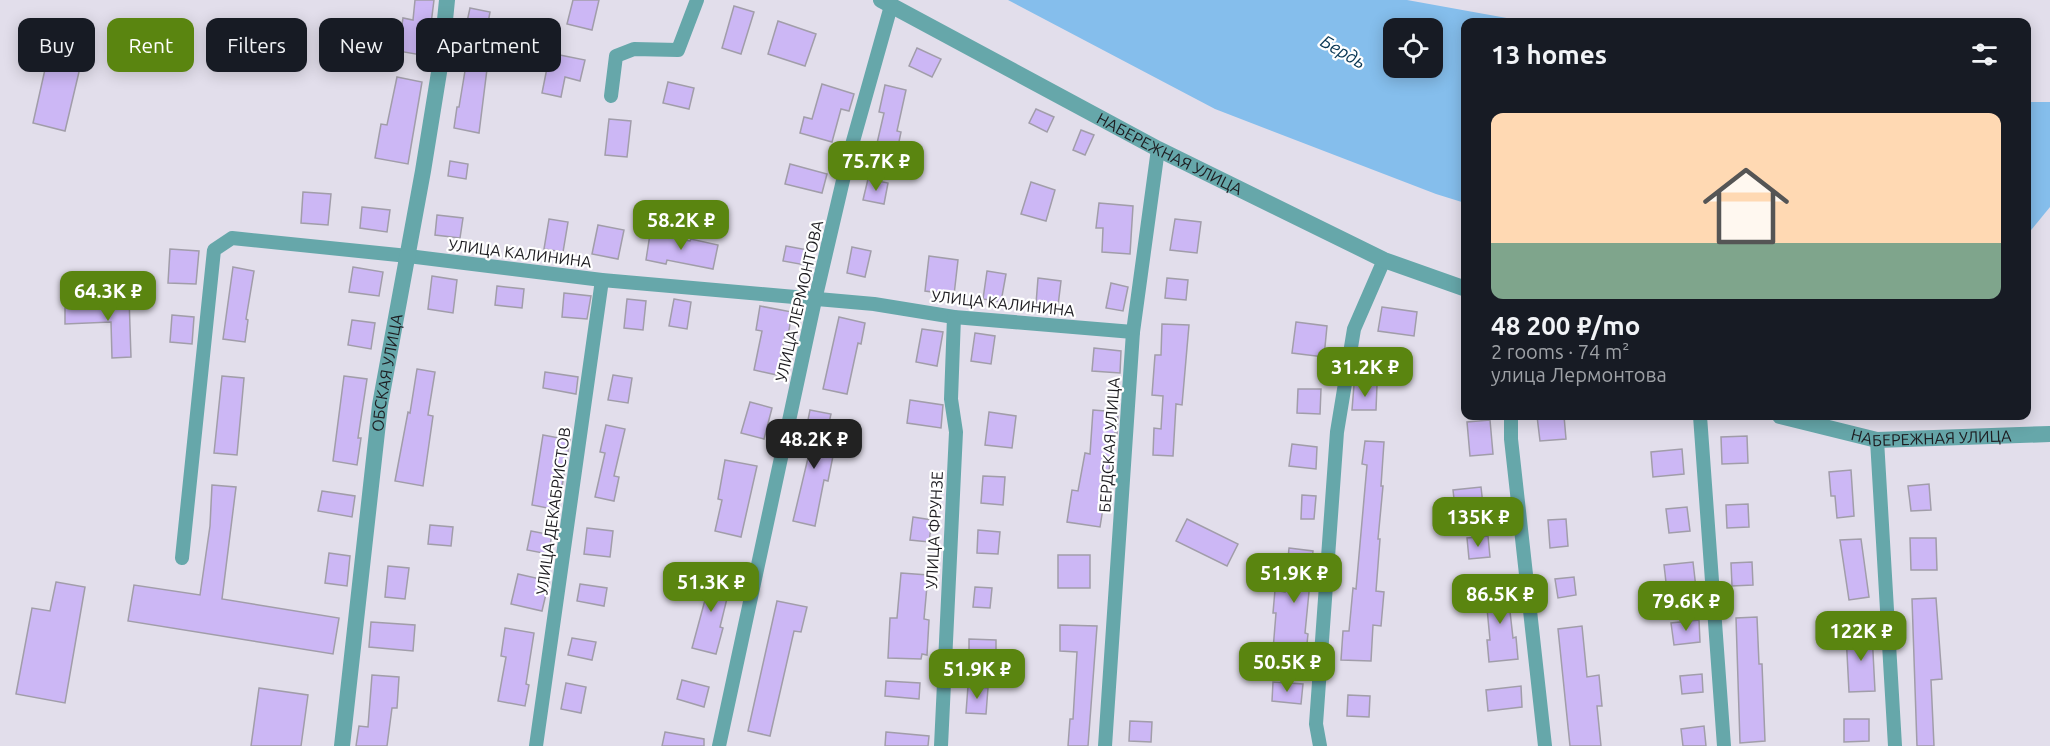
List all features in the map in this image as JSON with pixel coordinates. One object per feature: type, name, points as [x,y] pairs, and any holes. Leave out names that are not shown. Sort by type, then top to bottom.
[{"type":"street","name":"ОБСКАЯ УЛИЦА","points":[[342,746],[380,405],[441,60],[447,0]]},
{"type":"street","points":[[611,96],[616,56],[634,49],[678,50],[697,0]]},
{"type":"street","name":"НАБЕРЕЖНАЯ УЛИЦА","points":[[886,3],[1158,148],[1384,261],[1461,288]]},
{"type":"street","name":"УЛИЦА ЛЕРМОНТОВА","points":[[720,746],[815,300],[886,3]]},
{"type":"street","name":"БЕРДСКАЯ УЛИЦА","points":[[1106,746],[1133,332],[1158,148]]},
{"type":"street","name":"УЛИЦА КАЛИНИНА","points":[[182,558],[214,250],[232,238],[408,256],[602,280],[874,304],[954,317],[1133,332]]},
{"type":"street","points":[[1320,746],[1316,724],[1337,432],[1354,329],[1384,261]]},
{"type":"street","name":"УЛИЦА ДЕКАБРИСТОВ","points":[[536,746],[602,280]]},
{"type":"street","name":"УЛИЦА ФРУНЗЕ","points":[[941,746],[956,432],[951,399],[954,317]]},
{"type":"street","points":[[1511,420],[1512,451],[1545,746]]},
{"type":"street","points":[[1700,420],[1724,746]]},
{"type":"street","name":"НАБЕРЕЖНАЯ УЛИЦА","points":[[1796,420],[1877,440],[2050,434]]},
{"type":"street","points":[[1877,440],[1895,746]]},
{"type":"water","name":"Бердь","points":[[1008,0],[1407,0],[1507,18],[1461,18],[1461,202],[1215,109]]},
{"type":"water","points":[[2031,102],[2050,102],[2050,207],[2031,230]]},
{"type":"building","points":[[415,0],[434,0],[432,18],[416,18],[416,54],[404,52],[404,18],[413,20]]},
{"type":"building","points":[[573,0],[599,0],[592,30],[567,24]]},
{"type":"building","points":[[734,6],[754,12],[741,54],[722,48]]},
{"type":"building","points":[[470,8],[490,12],[489,18],[468,18]]},
{"type":"building","points":[[778,21],[816,34],[805,66],[768,54]]},
{"type":"building","points":[[917,48],[941,59],[932,77],[909,66]]},
{"type":"building","points":[[561,55],[585,60],[580,81],[565,77],[561,97],[542,93],[546,72],[561,72]]},
{"type":"building","points":[[44,72],[79,72],[65,131],[33,123]]},
{"type":"building","points":[[465,72],[487,72],[479,133],[454,128],[457,107],[459,107]]},
{"type":"building","points":[[397,77],[422,82],[408,164],[375,158],[381,124],[387,125]]},
{"type":"building","points":[[668,82],[694,88],[689,109],[663,103]]},
{"type":"building","points":[[822,84],[854,94],[849,111],[841,109],[832,142],[800,133],[804,117],[812,119]]},
{"type":"building","points":[[885,85],[906,90],[897,131],[901,132],[896,156],[875,152],[884,113],[879,112]]},
{"type":"building","points":[[1036,109],[1054,117],[1047,132],[1029,123]]},
{"type":"building","points":[[609,119],[631,121],[627,157],[605,155]]},
{"type":"building","points":[[1081,130],[1094,135],[1085,155],[1073,150]]},
{"type":"building","points":[[450,161],[468,164],[466,179],[448,176]]},
{"type":"building","points":[[790,164],[827,174],[822,193],[785,184]]},
{"type":"building","points":[[868,179],[888,183],[884,204],[863,200]]},
{"type":"building","points":[[1031,182],[1055,190],[1046,221],[1021,214]]},
{"type":"building","points":[[303,192],[331,194],[328,225],[301,223]]},
{"type":"building","points":[[1099,203],[1133,206],[1130,254],[1102,252],[1103,228],[1096,228]]},
{"type":"building","points":[[362,207],[390,210],[387,232],[360,228]]},
{"type":"building","points":[[437,215],[463,218],[460,238],[435,235]]},
{"type":"building","points":[[549,219],[568,222],[563,252],[544,249]]},
{"type":"building","points":[[1175,219],[1201,222],[1197,253],[1170,250]]},
{"type":"building","points":[[598,225],[624,230],[618,259],[592,254]]},
{"type":"building","points":[[650,234],[718,245],[713,269],[667,260],[666,264],[646,260]]},
{"type":"building","points":[[786,246],[808,250],[805,265],[783,261]]},
{"type":"building","points":[[852,247],[871,251],[865,277],[847,273]]},
{"type":"building","points":[[170,249],[199,251],[196,284],[168,283]]},
{"type":"building","points":[[929,256],[958,260],[954,295],[925,291]]},
{"type":"building","points":[[233,267],[254,271],[246,319],[248,320],[245,342],[223,339]]},
{"type":"building","points":[[353,267],[383,272],[379,296],[349,292]]},
{"type":"building","points":[[987,271],[1006,274],[1001,302],[983,299]]},
{"type":"building","points":[[432,276],[457,280],[453,313],[428,309]]},
{"type":"building","points":[[1038,278],[1061,281],[1058,306],[1036,304]]},
{"type":"building","points":[[1167,278],[1188,280],[1186,300],[1165,298]]},
{"type":"building","points":[[1111,283],[1128,287],[1123,311],[1106,308]]},
{"type":"building","points":[[497,286],[524,289],[522,308],[495,305]]},
{"type":"building","points":[[564,293],[591,296],[587,319],[562,317]]},
{"type":"building","points":[[129,297],[131,357],[112,358],[111,322],[65,324],[65,308],[110,305],[110,298]]},
{"type":"building","points":[[627,299],[646,301],[643,330],[624,328]]},
{"type":"building","points":[[674,299],[691,302],[687,329],[669,326]]},
{"type":"building","points":[[760,306],[792,312],[777,375],[754,370],[762,331],[756,330]]},
{"type":"building","points":[[1382,307],[1417,312],[1414,336],[1378,331]]},
{"type":"building","points":[[172,315],[194,317],[192,344],[170,342]]},
{"type":"building","points":[[839,317],[865,323],[861,344],[858,343],[847,394],[823,389]]},
{"type":"building","points":[[352,320],[375,323],[371,349],[348,345]]},
{"type":"building","points":[[1296,322],[1327,326],[1324,357],[1292,353]]},
{"type":"building","points":[[1162,324],[1189,325],[1182,405],[1176,404],[1173,456],[1153,455],[1154,428],[1161,429],[1163,396],[1152,395],[1155,355],[1161,355]]},
{"type":"building","points":[[922,329],[943,332],[937,366],[916,362]]},
{"type":"building","points":[[975,333],[995,336],[991,364],[971,361]]},
{"type":"building","points":[[1094,348],[1121,351],[1120,373],[1092,371]]},
{"type":"building","points":[[417,369],[435,372],[428,415],[433,416],[423,486],[395,481]]},
{"type":"building","points":[[545,372],[578,377],[576,394],[543,388]]},
{"type":"building","points":[[613,375],[632,378],[628,403],[608,400]]},
{"type":"building","points":[[222,376],[244,378],[237,455],[214,453]]},
{"type":"building","points":[[344,376],[367,379],[358,438],[361,438],[357,465],[333,461]]},
{"type":"building","points":[[1354,385],[1377,385],[1376,410],[1352,410]]},
{"type":"building","points":[[1298,389],[1321,389],[1320,414],[1297,413]]},
{"type":"building","points":[[910,400],[943,405],[941,428],[907,423]]},
{"type":"building","points":[[750,402],[772,408],[764,439],[741,433]]},
{"type":"building","points":[[810,410],[831,414],[822,453],[833,456],[828,481],[824,480],[815,526],[793,521],[813,437],[805,435]]},
{"type":"building","points":[[1093,410],[1118,412],[1117,434],[1115,433],[1100,527],[1067,522],[1072,490],[1078,491],[1085,453],[1090,454]]},
{"type":"building","points":[[989,412],[1016,416],[1012,448],[985,445]]},
{"type":"building","points":[[1490,420],[1493,454],[1470,456],[1467,422]]},
{"type":"building","points":[[1537,420],[1564,420],[1566,439],[1540,441]]},
{"type":"building","points":[[606,425],[625,429],[614,476],[619,477],[614,501],[595,497],[605,453],[600,452]]},
{"type":"building","points":[[543,435],[570,440],[558,510],[532,505]]},
{"type":"building","points":[[1747,436],[1748,463],[1722,464],[1721,437]]},
{"type":"building","points":[[1365,441],[1384,442],[1376,591],[1384,592],[1381,626],[1373,625],[1371,661],[1341,660],[1343,631],[1349,631],[1353,588],[1356,589],[1367,465],[1362,464]]},
{"type":"building","points":[[1292,444],[1317,447],[1316,469],[1289,466]]},
{"type":"building","points":[[1682,449],[1684,474],[1653,477],[1651,452]]},
{"type":"building","points":[[725,460],[757,466],[741,537],[715,531],[722,500],[718,499]]},
{"type":"building","points":[[1851,470],[1854,516],[1837,518],[1835,496],[1831,496],[1829,472]]},
{"type":"building","points":[[983,476],[1005,477],[1003,505],[981,503]]},
{"type":"building","points":[[1929,484],[1931,510],[1911,511],[1908,486]]},
{"type":"building","points":[[212,485],[236,487],[222,599],[339,618],[333,654],[128,621],[134,585],[200,595],[210,526]]},
{"type":"building","points":[[1481,487],[1483,505],[1455,508],[1453,490]]},
{"type":"building","points":[[322,491],[355,496],[352,517],[318,511]]},
{"type":"building","points":[[1302,495],[1316,496],[1314,519],[1301,519]]},
{"type":"building","points":[[1748,504],[1749,527],[1727,528],[1726,505]]},
{"type":"building","points":[[1687,507],[1690,531],[1669,533],[1666,509]]},
{"type":"building","points":[[913,517],[932,520],[929,542],[910,540]]},
{"type":"building","points":[[1187,519],[1238,544],[1227,566],[1176,541]]},
{"type":"building","points":[[1566,519],[1568,546],[1550,548],[1548,520]]},
{"type":"building","points":[[430,525],[453,527],[451,546],[428,544]]},
{"type":"building","points":[[587,528],[613,531],[610,557],[584,554]]},
{"type":"building","points":[[978,530],[1000,532],[998,554],[977,553]]},
{"type":"building","points":[[531,531],[552,535],[548,554],[527,550]]},
{"type":"building","points":[[1488,536],[1490,557],[1469,559],[1467,538]]},
{"type":"building","points":[[1910,538],[1936,538],[1937,570],[1911,570]]},
{"type":"building","points":[[1861,539],[1869,597],[1849,600],[1840,540]]},
{"type":"building","points":[[1289,548],[1313,551],[1305,633],[1308,634],[1306,653],[1273,650],[1275,590],[1285,592]]},
{"type":"building","points":[[329,553],[350,556],[347,586],[325,583]]},
{"type":"building","points":[[1058,555],[1090,555],[1090,588],[1058,588]]},
{"type":"building","points":[[1693,562],[1696,588],[1667,591],[1664,565]]},
{"type":"building","points":[[1752,562],[1753,585],[1732,586],[1731,563]]},
{"type":"building","points":[[388,566],[409,568],[405,599],[385,597]]},
{"type":"building","points":[[901,573],[928,575],[924,619],[929,620],[927,655],[922,654],[921,659],[888,658],[890,618],[897,618]]},
{"type":"building","points":[[518,574],[549,581],[542,611],[511,604]]},
{"type":"building","points":[[702,575],[731,582],[716,654],[692,648],[705,600],[697,598]]},
{"type":"building","points":[[1574,577],[1576,595],[1558,598],[1555,579]]},
{"type":"building","points":[[56,582],[85,587],[65,703],[16,694],[32,608],[50,611]]},
{"type":"building","points":[[580,584],[607,588],[604,606],[577,601]]},
{"type":"building","points":[[1507,585],[1513,638],[1516,637],[1518,659],[1489,662],[1487,640],[1490,640],[1485,587]]},
{"type":"building","points":[[975,587],[992,588],[990,608],[973,607]]},
{"type":"building","points":[[1936,598],[1942,679],[1931,680],[1934,746],[1917,746],[1912,599]]},
{"type":"building","points":[[777,601],[807,607],[801,632],[794,631],[770,736],[748,731]]},
{"type":"building","points":[[1757,617],[1759,664],[1762,664],[1765,741],[1740,743],[1736,618]]},
{"type":"building","points":[[1699,620],[1700,642],[1674,645],[1671,623]]},
{"type":"building","points":[[371,622],[415,625],[413,651],[369,647]]},
{"type":"building","points":[[1060,625],[1097,626],[1088,746],[1068,746],[1070,719],[1073,719],[1077,652],[1060,651]]},
{"type":"building","points":[[1582,626],[1587,677],[1599,675],[1602,706],[1597,706],[1601,746],[1570,746],[1558,629]]},
{"type":"building","points":[[505,628],[534,633],[525,706],[498,701],[506,657],[501,656]]},
{"type":"building","points":[[1872,633],[1875,691],[1849,692],[1846,634]]},
{"type":"building","points":[[572,638],[596,642],[592,660],[568,655]]},
{"type":"building","points":[[969,639],[996,640],[996,661],[969,660]]},
{"type":"building","points":[[1702,674],[1703,692],[1682,694],[1680,676]]},
{"type":"building","points":[[372,675],[399,677],[397,708],[392,708],[387,746],[356,746],[359,726],[368,727]]},
{"type":"building","points":[[682,680],[709,687],[704,707],[677,699]]},
{"type":"building","points":[[886,681],[920,683],[919,699],[885,696]]},
{"type":"building","points":[[1273,682],[1303,684],[1301,704],[1272,701]]},
{"type":"building","points":[[566,683],[586,687],[581,713],[561,709]]},
{"type":"building","points":[[968,686],[988,688],[986,714],[966,713]]},
{"type":"building","points":[[1521,686],[1522,707],[1488,711],[1486,690]]},
{"type":"building","points":[[259,688],[308,695],[301,746],[251,746]]},
{"type":"building","points":[[1348,695],[1370,696],[1369,717],[1347,716]]},
{"type":"building","points":[[1844,719],[1869,719],[1869,741],[1844,742]]},
{"type":"building","points":[[1130,721],[1152,722],[1151,742],[1129,741]]},
{"type":"building","points":[[1704,726],[1706,746],[1683,746],[1681,729]]},
{"type":"building","points":[[665,732],[704,739],[704,746],[662,746]]},
{"type":"building","points":[[886,732],[929,736],[928,746],[885,746]]}]
